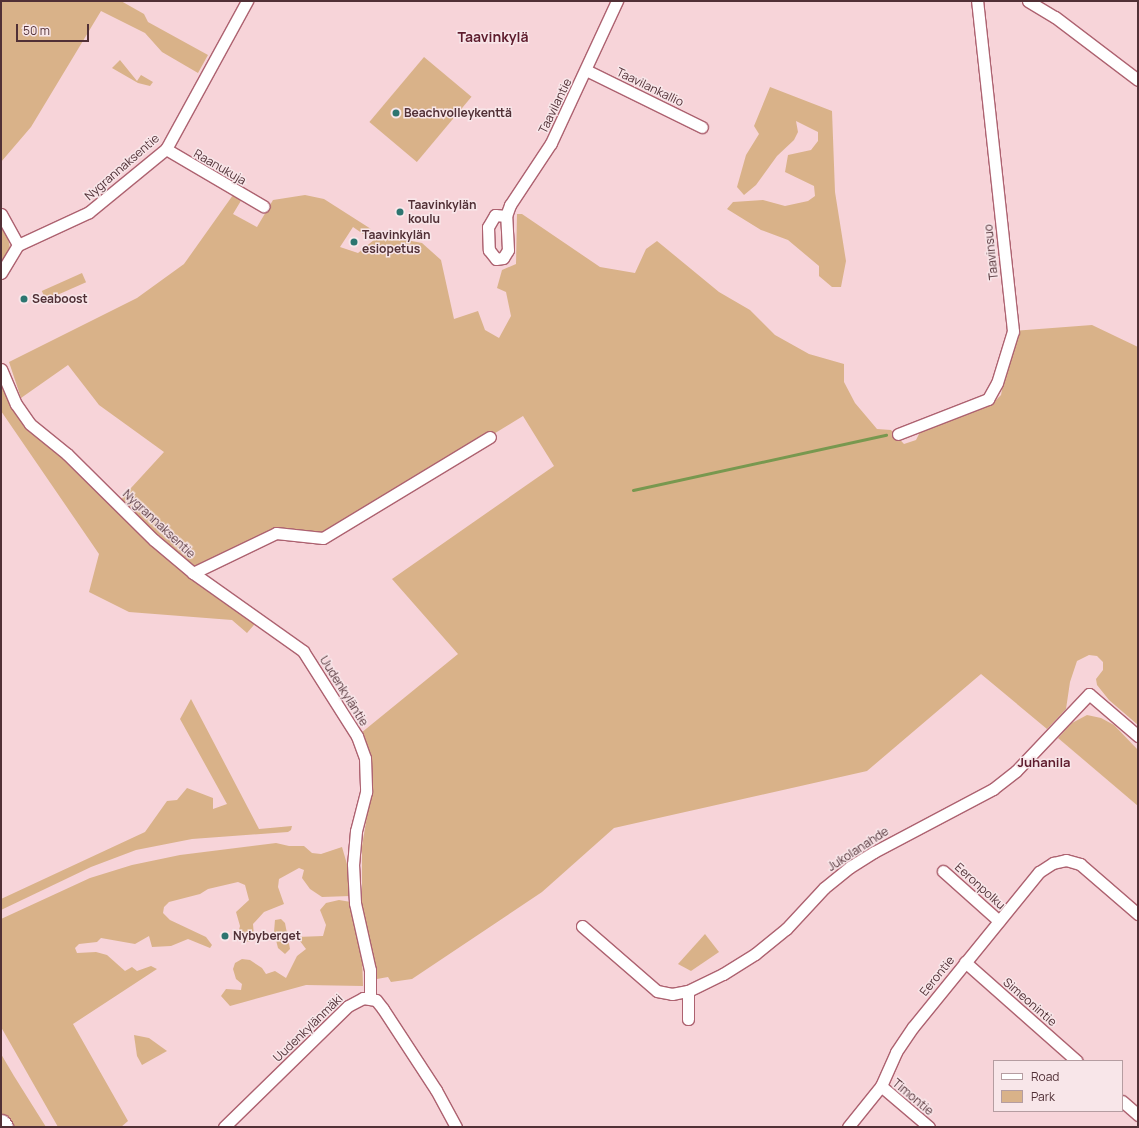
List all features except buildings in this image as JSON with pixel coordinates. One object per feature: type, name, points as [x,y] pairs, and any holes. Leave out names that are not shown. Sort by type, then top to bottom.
[{"type":"street","name":"Nygrannaksentie","points":[[18,245],[88,212],[166,149],[247,1]]},
{"type":"street","name":"Taavilantie","points":[[500,216],[551,144],[617,1]]},
{"type":"street","name":"Taavinsuo","points":[[898,434],[988,399],[997,383],[1013,331],[977,1]]},
{"type":"street","points":[[1028,1],[1055,17],[1138,80]]},
{"type":"street","name":"Taavilankallio","points":[[586,70],[702,128]]},
{"type":"street","name":"Raanukuja","points":[[166,149],[263,206]]},
{"type":"street","points":[[1,214],[18,245],[1,273]]},
{"type":"street","name":"Nygrannaksentie","points":[[1,369],[16,404],[30,424],[67,454],[154,540],[193,573],[276,533],[323,538],[490,437]]},
{"type":"street","name":"Uudenkyläntie","points":[[193,573],[303,651],[357,736],[365,758],[366,792],[356,831],[353,869],[355,903],[370,970],[370,998]]},
{"type":"street","name":"Jukolanahde","points":[[582,926],[658,991],[672,994],[688,991],[724,974],[755,954],[786,929],[824,888],[850,867],[874,852],[993,789],[1016,771],[1089,694],[1138,736]]},
{"type":"street","name":"Eerontie","points":[[848,1127],[881,1086],[896,1052],[913,1027],[1039,872],[1053,863],[1066,860],[1080,864],[1138,914]]},
{"type":"street","name":"Eeronpolku","points":[[944,871],[999,921]]},
{"type":"street","name":"Simeonintie","points":[[965,962],[1076,1060]]},
{"type":"street","points":[[688,991],[688,1019]]},
{"type":"street","points":[[370,998],[376,1000],[392,1021],[436,1090],[456,1127]]},
{"type":"street","name":"Uudenkylänmäki","points":[[224,1127],[348,1006],[355,1001],[370,998]]},
{"type":"street","name":"Timontie","points":[[881,1086],[929,1127]]},
{"type":"street","points":[[1123,1101],[1138,1115]]},
{"type":"green space","points":[[1,1],[121,1],[144,14],[148,22],[208,55],[198,73],[162,52],[145,33],[101,11],[31,127],[1,162]]},
{"type":"green space","points":[[424,57],[471,97],[417,162],[369,122]]},
{"type":"green space","points":[[120,60],[137,81],[141,75],[153,82],[150,86],[138,83],[112,68]]},
{"type":"green space","points":[[770,87],[832,111],[835,192],[846,261],[841,287],[832,287],[819,276],[819,266],[788,240],[761,230],[727,209],[733,202],[763,200],[785,206],[808,201],[815,196],[814,186],[785,172],[788,155],[811,150],[818,141],[818,132],[796,121],[798,132],[794,140],[777,156],[756,185],[744,195],[737,187],[746,155],[759,134],[754,126]]},
{"type":"green space","points":[[233,195],[242,199],[233,214],[257,227],[273,200],[305,195],[324,199],[371,229],[366,236],[353,227],[340,247],[358,253],[380,235],[422,243],[441,260],[454,319],[478,311],[485,330],[499,338],[511,316],[506,292],[497,288],[502,270],[516,264],[517,214],[522,214],[600,267],[635,273],[646,249],[657,241],[719,292],[750,310],[775,335],[809,354],[844,364],[844,382],[855,403],[877,429],[891,430],[904,444],[916,440],[922,428],[993,403],[1001,395],[1013,331],[1092,325],[1138,347],[1138,725],[1109,700],[1097,685],[1096,679],[1103,670],[1103,662],[1097,656],[1089,655],[1077,661],[1070,682],[1066,709],[1047,729],[981,674],[867,771],[614,828],[542,892],[412,979],[391,982],[388,977],[377,979],[362,906],[362,846],[372,786],[367,746],[361,733],[458,654],[392,579],[554,466],[523,416],[323,538],[290,533],[193,572],[259,619],[247,633],[232,620],[129,612],[89,592],[99,554],[1,411],[1,382],[38,437],[73,467],[120,500],[164,452],[99,405],[68,365],[21,398],[9,362],[137,298],[184,264]]},
{"type":"green space","points":[[1,222],[7,233],[10,248],[1,263]]},
{"type":"green space","points":[[82,273],[86,282],[46,300],[42,291]]},
{"type":"green space","points":[[191,699],[259,829],[292,826],[291,830],[288,832],[192,839],[136,850],[91,867],[1,910],[1,899],[145,832],[167,801],[177,800],[187,788],[213,798],[213,809],[227,804],[180,719]]},
{"type":"green space","points":[[1087,715],[1101,718],[1114,725],[1138,750],[1138,806],[1058,738],[1072,723]]},
{"type":"green space","points":[[276,843],[289,846],[304,846],[312,853],[321,854],[342,847],[349,871],[350,896],[322,897],[310,889],[302,878],[304,870],[299,868],[279,879],[278,887],[284,904],[264,912],[253,924],[254,936],[249,942],[241,940],[238,934],[240,926],[236,912],[249,900],[245,885],[238,882],[208,889],[200,894],[169,902],[164,907],[163,913],[170,920],[206,937],[212,945],[210,948],[188,939],[171,946],[152,947],[149,936],[135,944],[101,938],[97,942],[79,944],[75,948],[77,953],[96,952],[107,955],[125,971],[132,967],[137,971],[151,966],[157,969],[73,1024],[128,1121],[121,1127],[58,1127],[1,1027],[1,919],[90,878],[132,865],[180,855]]},
{"type":"green space","points":[[339,900],[351,902],[362,955],[363,986],[306,985],[230,1006],[221,996],[226,989],[241,990],[242,984],[236,979],[233,969],[235,963],[242,959],[250,960],[262,968],[266,974],[275,971],[286,978],[297,956],[306,949],[297,937],[323,936],[326,925],[320,910],[326,903]]},
{"type":"green space","points":[[281,919],[285,923],[290,949],[285,954],[278,948],[274,932],[275,920]]},
{"type":"green space","points":[[705,934],[719,952],[691,971],[678,964]]},
{"type":"green space","points":[[134,1035],[149,1038],[167,1051],[142,1065],[137,1056]]},
{"type":"green space","points":[[1,1054],[46,1127],[13,1127],[1,1112]]},
{"type":"waterway","points":[[633,490],[886,435]]},
{"type":"place","name":"Beachvolleykenttä","points":[[396,113]]},
{"type":"place","name":"Taavinkylän koulu","points":[[400,212]]},
{"type":"place","name":"Taavinkylän esiopetus","points":[[354,242]]},
{"type":"place","name":"Seaboost","points":[[24,299]]},
{"type":"place","name":"Nybyberget","points":[[225,936]]},
{"type":"district","name":"Taavinkylä","points":[[493,37]]},
{"type":"district","name":"Juhanila","points":[[1044,762]]}]
